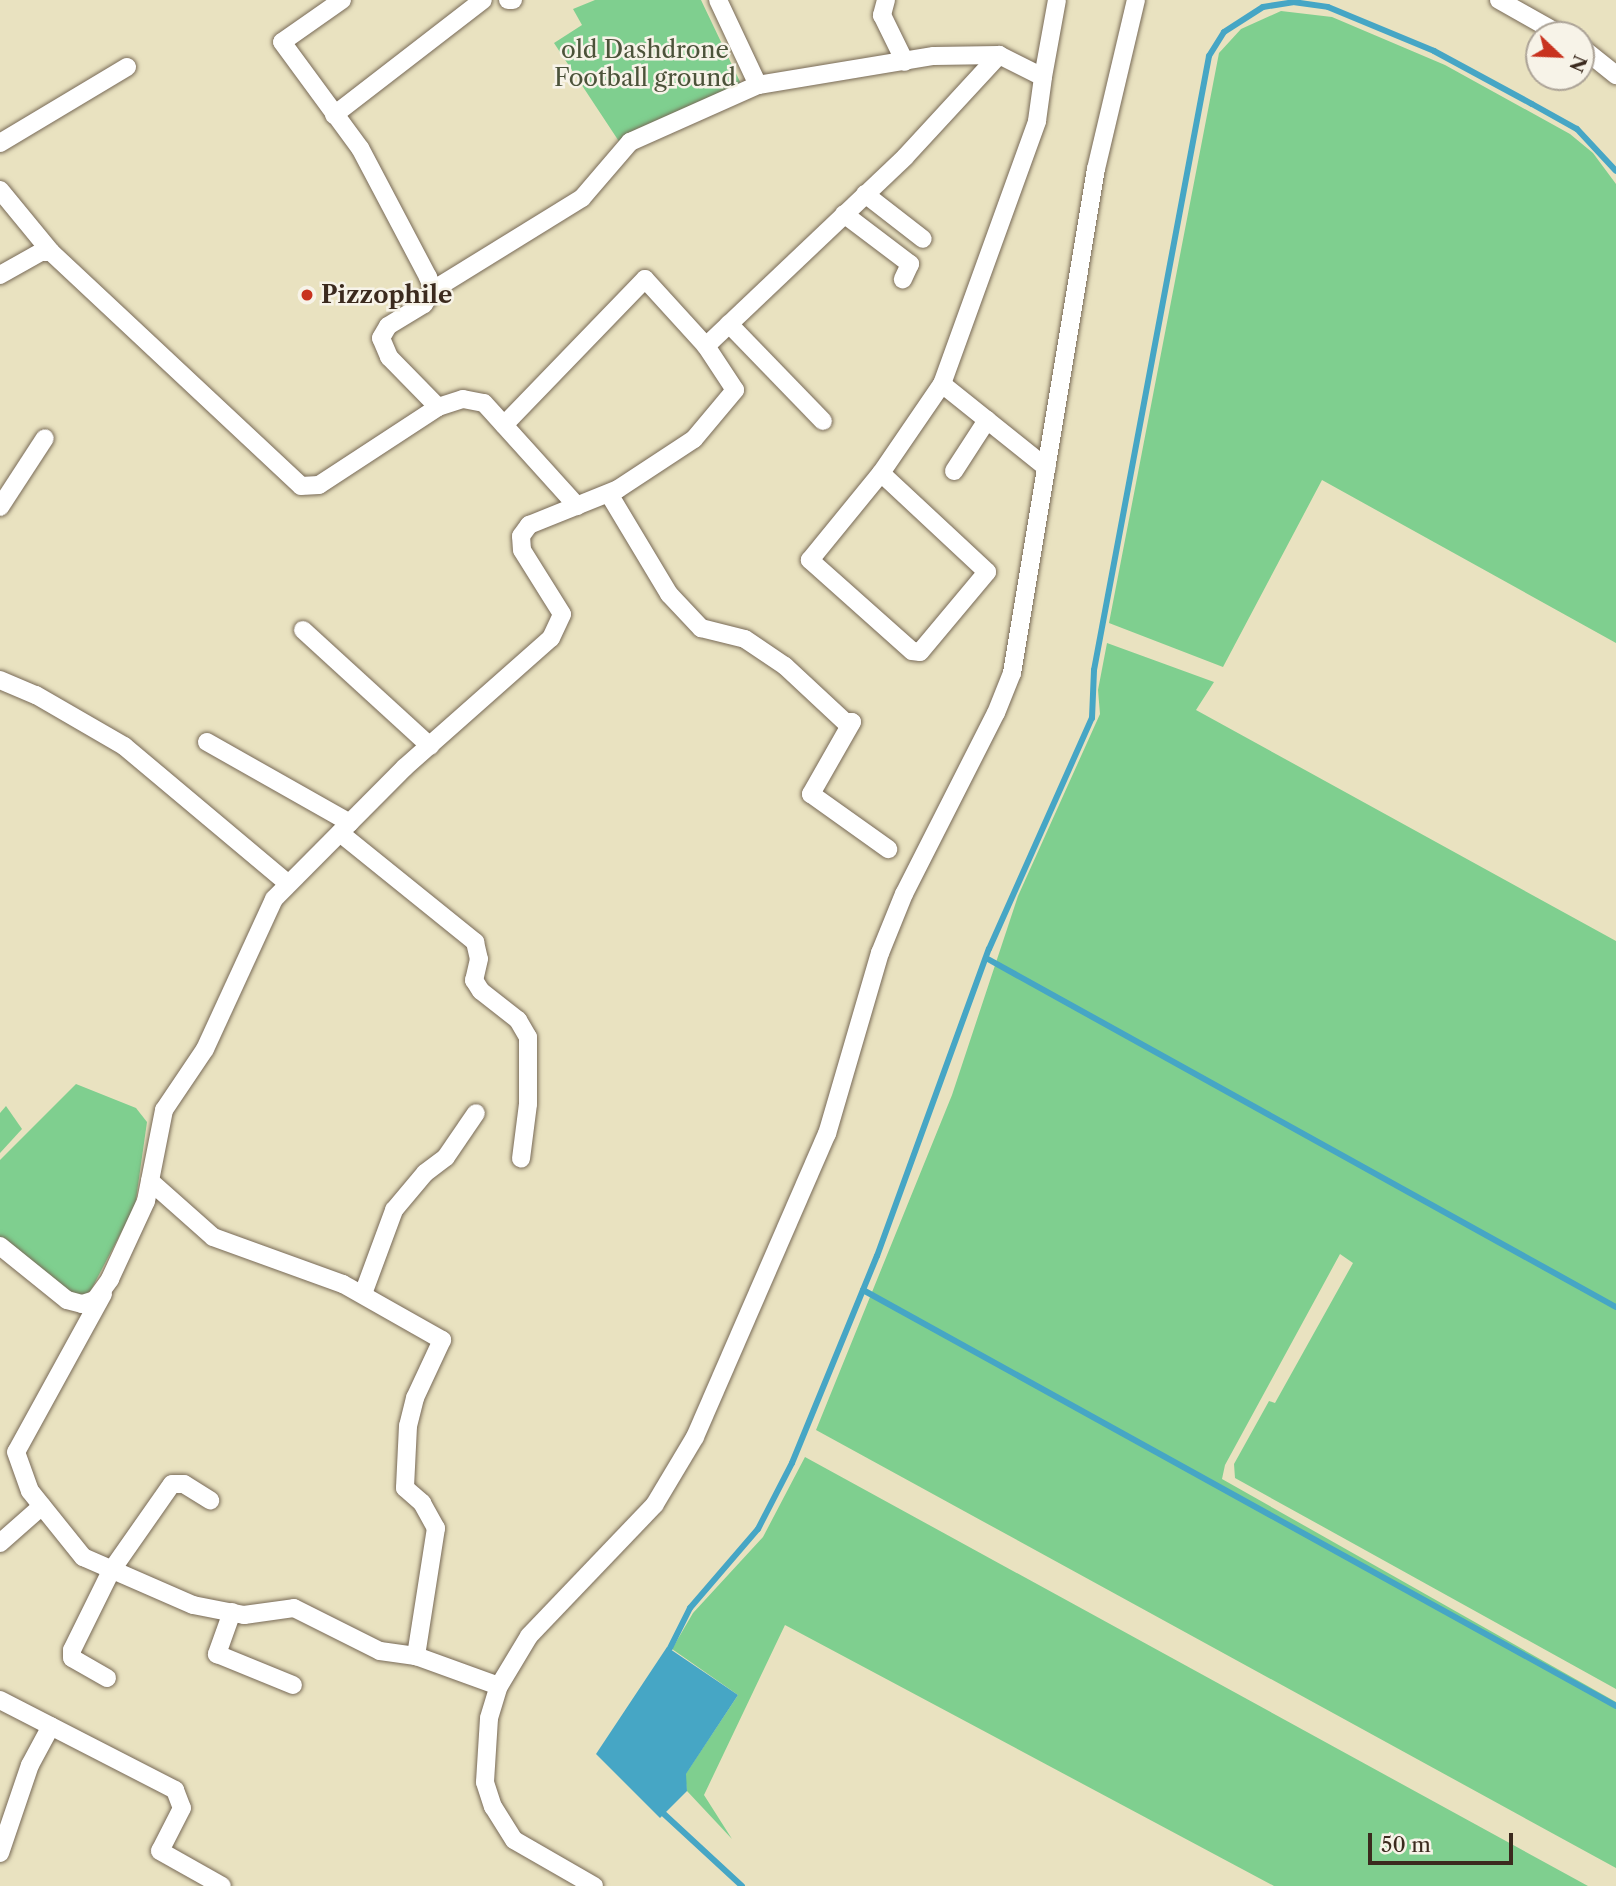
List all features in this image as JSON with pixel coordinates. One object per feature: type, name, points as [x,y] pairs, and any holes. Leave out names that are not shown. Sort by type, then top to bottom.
[{"type":"street","points":[[342,0],[282,42],[360,148],[432,290]]},
{"type":"street","points":[[334,115],[484,0]]},
{"type":"street","points":[[886,0],[882,15],[905,62]]},
{"type":"street","points":[[881,473],[987,572],[920,652],[912,651],[810,561],[881,473],[942,384],[1037,121],[1057,0]]},
{"type":"street","points":[[594,1886],[514,1840],[493,1807],[485,1782],[489,1718],[499,1686],[529,1636],[655,1504],[695,1437],[827,1134],[880,953],[904,894],[996,713],[1012,673],[1096,169],[1136,0]]},
{"type":"street","points":[[1499,0],[1536,21]]},
{"type":"street","points":[[719,1],[758,85]]},
{"type":"street","points":[[706,346],[865,194],[999,55]]},
{"type":"street","points":[[438,407],[388,357],[381,338],[388,326],[424,304],[432,290],[582,198],[630,142],[758,85],[934,56],[999,55],[1043,77]]},
{"type":"street","points":[[1595,58],[1616,75]]},
{"type":"street","points":[[0,143],[127,67]]},
{"type":"street","points":[[0,190],[51,252],[301,486],[319,485],[438,407],[463,398],[484,403],[577,506]]},
{"type":"street","points":[[865,194],[923,239]]},
{"type":"street","points":[[844,214],[910,264],[903,279]]},
{"type":"street","points":[[0,275],[41,252],[51,252]]},
{"type":"street","points":[[499,1686],[416,1656],[380,1651],[294,1608],[232,1612],[193,1605],[111,1571],[83,1557],[30,1491],[16,1452],[110,1279],[146,1202],[164,1110],[205,1049],[274,899],[287,883],[430,746],[551,638],[562,614],[522,550],[521,536],[529,525],[609,494],[694,439],[728,404],[736,390],[706,346],[645,279],[504,425]]},
{"type":"street","points":[[729,324],[823,421]]},
{"type":"street","points":[[942,384],[1047,468]]},
{"type":"street","points":[[954,471],[987,421]]},
{"type":"street","points":[[0,507],[45,438]]},
{"type":"street","points":[[609,494],[669,594],[701,628],[745,639],[785,666],[845,722],[852,722],[811,794],[888,849]]},
{"type":"street","points":[[303,630],[430,746]]},
{"type":"street","points":[[0,680],[36,695],[124,746],[287,883]]},
{"type":"street","points":[[207,742],[345,828],[475,942],[479,959],[474,980],[481,991],[518,1020],[528,1037],[528,1104],[521,1159]]},
{"type":"street","points":[[363,1294],[394,1210],[425,1173],[446,1157],[476,1113]]},
{"type":"street","points":[[150,1181],[213,1237],[363,1294],[442,1340],[415,1398],[408,1426],[405,1488],[422,1503],[436,1528],[416,1656]]},
{"type":"street","points":[[0,1246],[67,1300],[82,1304],[95,1300],[110,1279]]},
{"type":"street","points":[[107,1678],[72,1658],[72,1650],[111,1571],[172,1484],[184,1484],[210,1500]]},
{"type":"street","points":[[0,1542],[42,1506]]},
{"type":"street","points":[[232,1612],[217,1654],[293,1685]]},
{"type":"street","points":[[0,1700],[176,1790],[182,1808],[160,1851],[222,1886]]},
{"type":"street","points":[[0,1853],[30,1765],[51,1726]]},
{"type":"green space","name":"old Dashdrone Football ground","points":[[595,0],[701,0],[743,88],[622,146],[554,43],[582,25],[573,9]]},
{"type":"green space","points":[[1281,11],[1332,17],[1445,65],[1570,134],[1593,153],[1616,184],[1616,643],[1322,480],[1223,667],[1109,623],[1219,53],[1241,29]]},
{"type":"green space","points":[[1107,643],[1214,682],[1196,710],[1616,941],[1616,1689],[1235,1478],[1234,1464],[1269,1401],[1275,1403],[1353,1263],[1340,1254],[1225,1465],[1222,1479],[1616,1702],[1616,1868],[816,1430],[952,1095],[1018,896],[1100,714],[1098,690]]},
{"type":"green space","points":[[76,1084],[136,1108],[147,1122],[135,1206],[91,1290],[79,1300],[0,1254],[0,1160]]},
{"type":"green space","points":[[6,1106],[22,1129],[0,1153],[0,1113]]},
{"type":"green space","points":[[805,1457],[1588,1886],[1274,1886],[785,1625],[704,1795],[732,1839],[687,1791],[685,1775],[738,1695],[672,1649],[693,1613],[763,1537]]},
{"type":"water","points":[[667,1647],[738,1695],[686,1774],[687,1791],[660,1818],[596,1754]]},
{"type":"waterway","points":[[670,1648],[690,1608],[758,1529],[792,1463],[877,1256],[989,949],[1092,718],[1094,670],[1209,56],[1224,32],[1263,7],[1293,2],[1328,7],[1434,51],[1577,129],[1616,171]]},
{"type":"waterway","points":[[986,958],[1616,1307]]},
{"type":"waterway","points":[[863,1290],[1616,1706]]},
{"type":"waterway","points":[[664,1814],[742,1886]]},
{"type":"place","name":"Pizzophile","points":[[307,295]]}]
